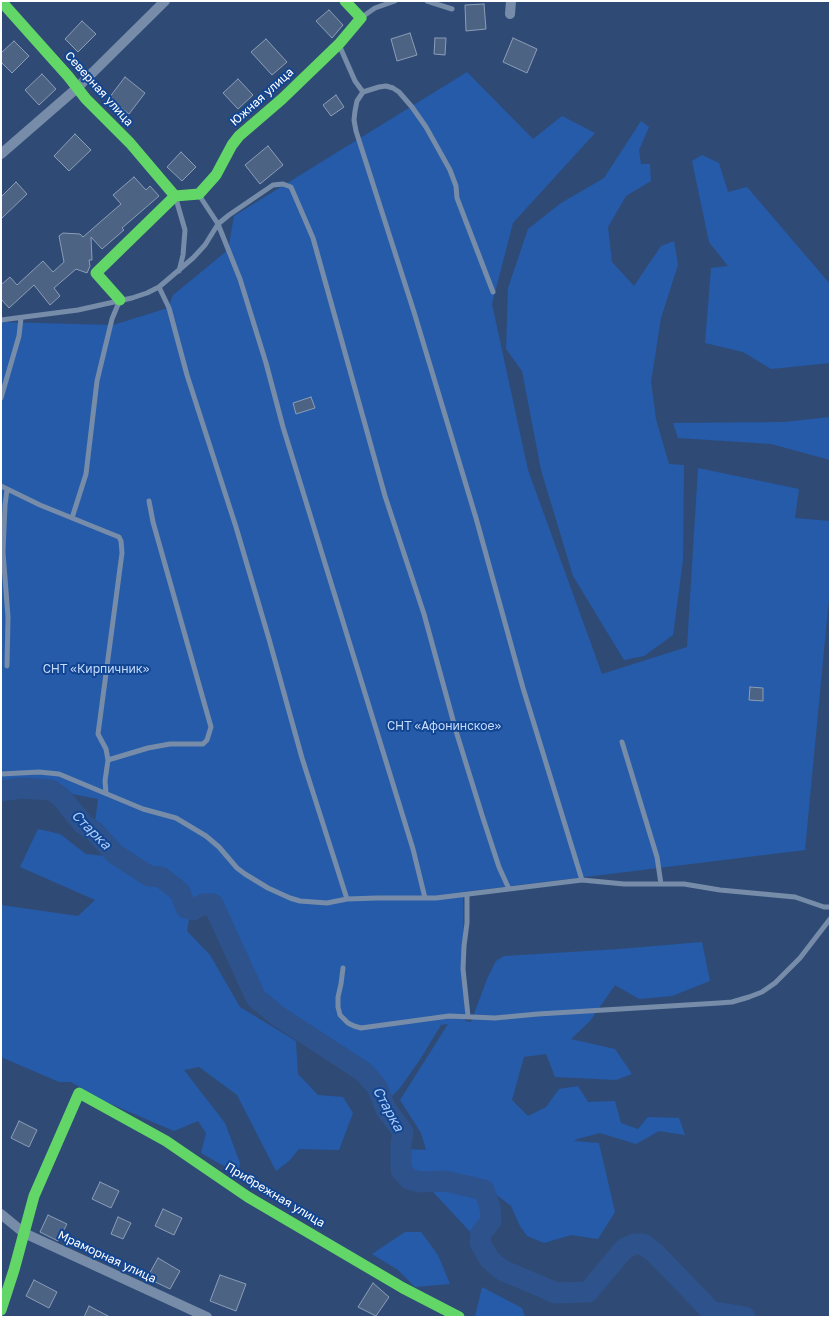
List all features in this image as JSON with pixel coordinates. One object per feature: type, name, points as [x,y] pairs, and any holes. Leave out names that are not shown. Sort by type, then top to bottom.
[{"type":"street","name":"Северная улица","points":[[1,1],[77,88],[130,143],[175,196]]},
{"type":"street","points":[[1,154],[77,88],[165,1]]},
{"type":"street","points":[[345,1],[361,18]]},
{"type":"street","points":[[510,14],[511,1]]},
{"type":"street","name":"Южная улица","points":[[199,194],[216,175],[239,136],[282,99],[339,44],[361,18]]},
{"type":"street","points":[[120,300],[96,273],[175,196],[199,194]]},
{"type":"street","name":"Прибрежная улица","points":[[24,1233],[34,1196],[79,1093],[166,1141],[248,1197],[402,1288],[458,1317]]},
{"type":"street","name":"Мраморная улица","points":[[1,1214],[24,1233],[207,1317]]},
{"type":"street","points":[[1,1310],[24,1233]]},
{"type":"lane","name":"Южная улица","points":[[361,18],[375,8],[395,1]]},
{"type":"lane","points":[[427,1],[452,9]]},
{"type":"lane","points":[[339,44],[355,81],[363,92]]},
{"type":"lane","points":[[493,292],[456,198],[456,186],[450,170],[426,127],[412,107],[394,88],[386,86],[363,92],[357,101],[355,111],[356,131],[420,331],[476,518],[523,688],[582,880]]},
{"type":"lane","points":[[1,320],[78,310],[147,293],[160,287],[205,245],[218,224],[273,185],[283,184],[291,188],[314,238],[340,339],[385,496],[424,614],[479,806],[499,867],[509,889]]},
{"type":"lane","points":[[199,194],[218,224],[240,278],[283,427],[413,849],[425,898]]},
{"type":"lane","points":[[175,196],[185,230],[183,255],[178,271]]},
{"type":"lane","points":[[160,287],[239,536],[302,758],[347,899]]},
{"type":"lane","points":[[72,518],[86,474],[97,381],[112,319],[120,300]]},
{"type":"lane","points":[[1,398],[19,336],[21,318]]},
{"type":"lane","points":[[1,486],[40,505],[118,537],[121,541],[122,553],[98,734],[106,748],[108,760],[105,781],[106,793]]},
{"type":"lane","points":[[7,490],[3,552],[8,617],[7,666]]},
{"type":"lane","points":[[108,760],[148,748],[170,744],[203,744],[207,740],[211,727],[148,501]]},
{"type":"lane","points":[[622,742],[657,857],[661,884]]},
{"type":"lane","points":[[1,774],[39,772],[59,774],[143,809],[176,818],[206,836],[244,874],[268,888],[300,901],[327,902],[347,899],[436,898],[582,880],[624,884],[684,884],[720,890],[795,896],[824,907],[830,907]]},
{"type":"lane","points":[[467,894],[467,923],[463,969],[468,1016]]},
{"type":"lane","points":[[342,968],[338,997],[340,1015],[348,1023],[361,1028],[434,1018],[468,1016],[495,1018],[732,1002],[762,992],[775,984],[800,958],[830,919]]},
{"type":"green space","points":[[467,72],[533,139],[562,116],[595,133],[513,223],[492,304],[528,470],[602,674],[687,647],[698,468],[799,489],[795,518],[830,521],[830,587],[805,850],[463,892],[465,1021],[471,1022],[487,979],[496,961],[504,956],[702,942],[710,981],[672,996],[639,999],[615,985],[590,1021],[571,1039],[615,1049],[632,1074],[616,1080],[555,1077],[546,1054],[524,1057],[512,1100],[528,1116],[546,1107],[559,1089],[578,1086],[588,1102],[615,1101],[621,1123],[638,1129],[648,1117],[679,1118],[685,1135],[659,1131],[636,1144],[600,1133],[574,1141],[599,1143],[615,1212],[598,1239],[571,1235],[544,1243],[527,1236],[511,1206],[486,1187],[441,1175],[421,1180],[411,1177],[404,1170],[404,1149],[426,1150],[421,1133],[400,1100],[448,1024],[441,1025],[400,1088],[386,1102],[379,1085],[369,1069],[336,1049],[336,1047],[330,1049],[278,1016],[256,998],[213,904],[204,904],[193,910],[186,908],[180,892],[161,877],[149,876],[115,854],[94,831],[98,799],[1,780],[1,322],[113,325],[168,308],[173,295],[228,250],[234,216]]},
{"type":"green space","points":[[641,121],[649,127],[639,150],[641,164],[650,164],[651,181],[626,196],[608,227],[612,262],[634,286],[661,246],[674,241],[678,265],[661,318],[651,382],[656,419],[669,464],[684,465],[683,560],[673,635],[644,656],[624,660],[573,576],[541,470],[522,371],[506,349],[508,288],[528,229],[561,203],[604,178]]},
{"type":"green space","points":[[702,155],[719,163],[728,192],[747,187],[830,284],[830,363],[771,369],[743,352],[705,343],[711,268],[728,266],[709,242],[692,161]]},
{"type":"green space","points":[[830,417],[830,460],[771,444],[678,438],[673,423],[784,422]]},
{"type":"green space","points":[[38,829],[60,834],[86,854],[106,856],[147,882],[157,881],[174,897],[189,920],[187,931],[210,955],[240,1007],[296,1041],[298,1074],[318,1095],[343,1097],[353,1113],[339,1150],[299,1149],[289,1161],[276,1171],[237,1095],[199,1067],[184,1070],[225,1123],[240,1163],[238,1174],[201,1153],[206,1133],[198,1121],[174,1131],[104,1101],[71,1082],[59,1082],[1,1057],[1,905],[78,916],[95,900],[20,867]]},
{"type":"green space","points":[[446,1182],[483,1191],[489,1221],[475,1237],[434,1193],[431,1185]]},
{"type":"green space","points":[[405,1232],[421,1232],[438,1255],[450,1284],[415,1287],[398,1270],[372,1254]]},
{"type":"green space","points":[[482,1287],[522,1308],[525,1317],[475,1317]]},
{"type":"building","points":[[484,4],[486,29],[466,31],[465,5]]},
{"type":"building","points":[[329,10],[343,25],[332,38],[316,21]]},
{"type":"building","points":[[82,21],[96,34],[78,52],[65,39]]},
{"type":"building","points":[[410,33],[417,55],[397,61],[391,39]]},
{"type":"building","points":[[435,38],[446,38],[445,55],[434,54]]},
{"type":"building","points":[[513,38],[537,49],[527,73],[503,62]]},
{"type":"building","points":[[266,39],[287,62],[272,75],[251,52]]},
{"type":"building","points":[[14,41],[29,56],[12,73],[1,62],[1,53]]},
{"type":"building","points":[[42,74],[56,89],[39,105],[25,90]]},
{"type":"building","points":[[125,77],[145,93],[129,114],[109,98]]},
{"type":"building","points":[[238,79],[253,95],[238,109],[223,93]]},
{"type":"building","points":[[336,95],[344,107],[331,116],[323,105]]},
{"type":"building","points":[[75,134],[91,150],[69,171],[54,156]]},
{"type":"building","points":[[268,146],[283,165],[260,184],[245,165]]},
{"type":"building","points":[[181,152],[196,167],[182,181],[167,167]]},
{"type":"building","points":[[134,177],[146,190],[150,186],[159,196],[122,228],[124,230],[102,249],[91,237],[92,260],[89,260],[90,266],[87,273],[76,269],[54,288],[60,296],[50,305],[34,285],[9,308],[1,299],[1,285],[10,277],[17,285],[43,261],[53,272],[64,262],[59,236],[63,233],[80,234],[83,237],[121,204],[113,195]]},
{"type":"building","points":[[16,182],[27,194],[1,219],[1,197]]},
{"type":"building","points":[[311,397],[315,408],[296,414],[293,403]]},
{"type":"building","points":[[750,687],[763,688],[763,701],[749,700]]},
{"type":"building","points":[[19,1121],[37,1130],[29,1147],[11,1138]]},
{"type":"building","points":[[100,1182],[119,1191],[111,1208],[92,1199]]},
{"type":"building","points":[[163,1209],[182,1218],[174,1235],[155,1226]]},
{"type":"building","points":[[48,1215],[67,1224],[58,1241],[40,1232]]},
{"type":"building","points":[[118,1217],[131,1223],[123,1239],[111,1234]]},
{"type":"building","points":[[158,1258],[180,1271],[170,1289],[147,1278]]},
{"type":"building","points":[[220,1275],[246,1284],[236,1311],[210,1301]]},
{"type":"building","points":[[34,1280],[57,1292],[49,1308],[26,1296]]},
{"type":"building","points":[[373,1283],[389,1297],[376,1316],[358,1307]]},
{"type":"building","points":[[89,1306],[110,1317],[84,1317]]},
{"type":"waterway","name":"Старка","points":[[1,791],[21,788],[51,790],[61,797],[83,824],[94,831],[115,854],[149,876],[161,877],[180,892],[186,908],[193,910],[204,904],[213,904],[256,998],[278,1016],[364,1072],[377,1087],[386,1109],[403,1132],[401,1170],[409,1179],[420,1182],[445,1181],[484,1190],[490,1207],[491,1221],[481,1233],[480,1243],[490,1260],[502,1270],[556,1293],[588,1292],[624,1249],[634,1244],[643,1244],[655,1253],[712,1312],[745,1317]]},
{"type":"traffic: fast","points":[[1,1],[86,99],[130,143],[175,196]]},
{"type":"traffic: fast","points":[[120,300],[96,273],[175,196],[199,194],[216,175],[239,136],[282,99],[339,44],[361,18],[345,1]]},
{"type":"traffic: fast","points":[[1,1310],[34,1196],[79,1093],[166,1141],[248,1197],[403,1288],[459,1317]]},
{"type":"park label","name":"СНТ «Кирпичник»","points":[[96,669]]},
{"type":"park label","name":"СНТ «Афонинское»","points":[[444,726]]}]
